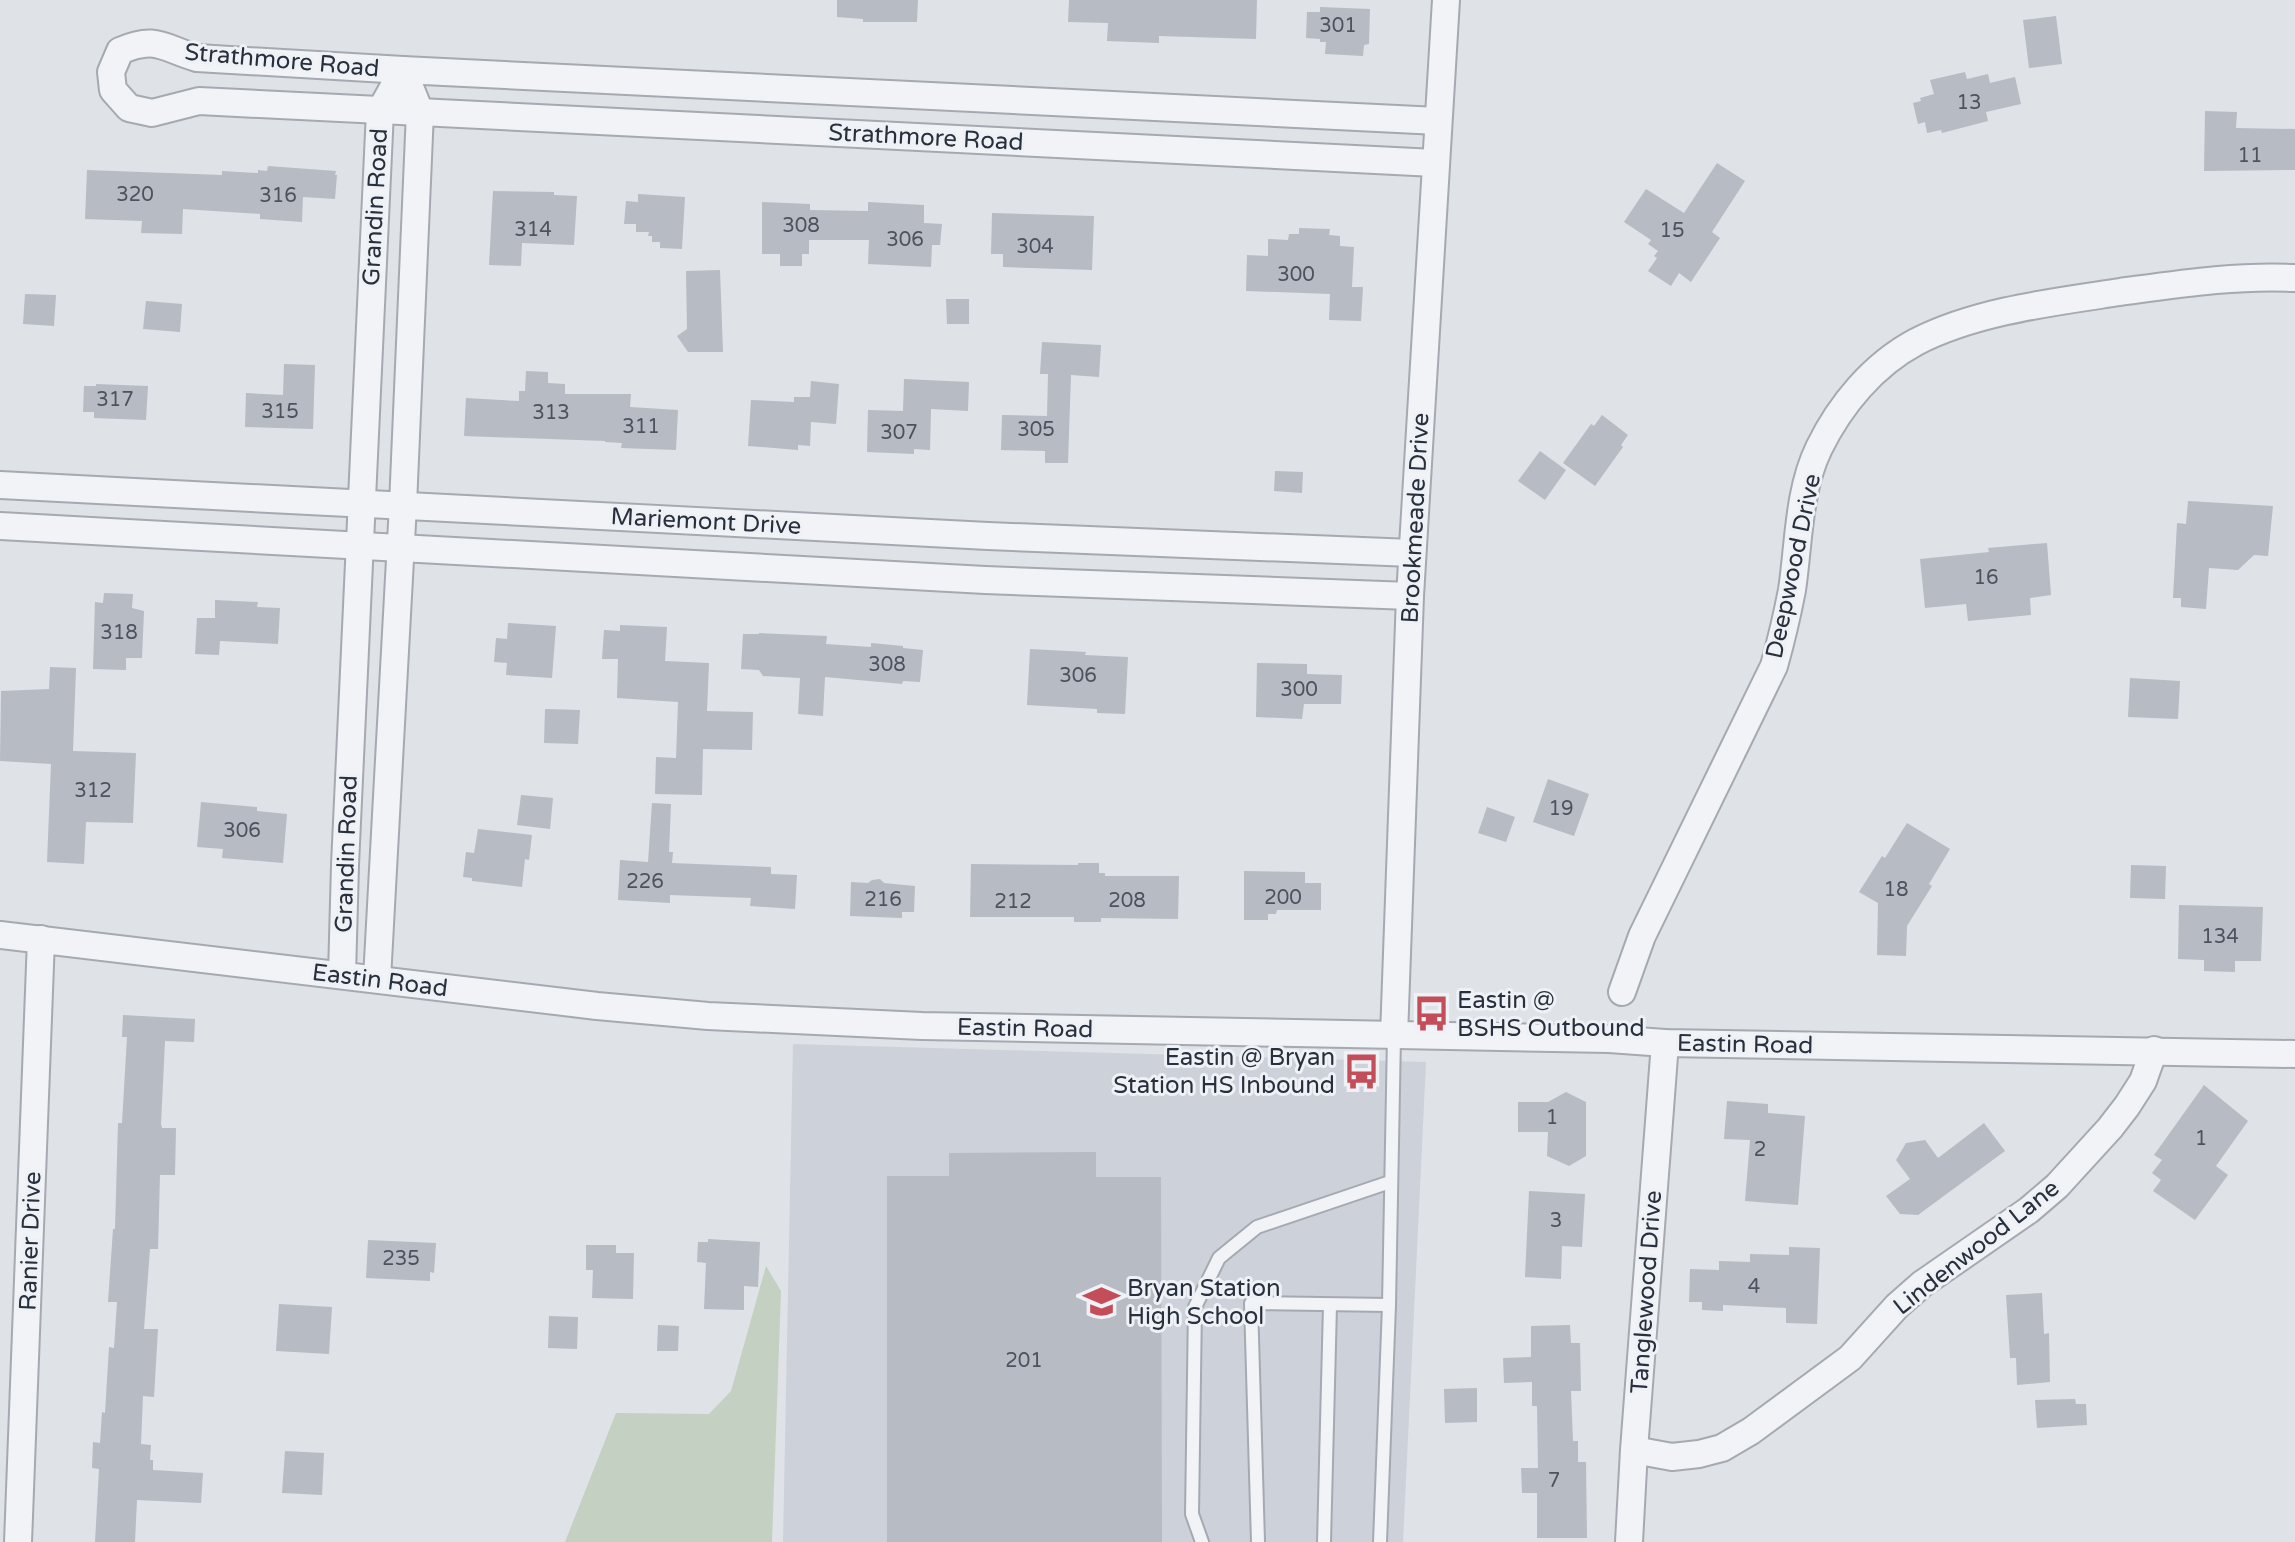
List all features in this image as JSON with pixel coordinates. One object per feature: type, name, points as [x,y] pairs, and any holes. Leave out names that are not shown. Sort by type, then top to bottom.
[{"type":"street","name":"Brookmeade Drive","points":[[1394,1036],[1412,553],[1446,0]]},
{"type":"street","name":"Strathmore Road","points":[[1435,163],[199,101],[152,113],[129,108],[113,90],[111,72],[120,51],[137,43],[157,42],[175,52],[197,58],[1438,121]]},
{"type":"street","name":"Grandin Road","points":[[342,975],[380,111],[403,70]]},
{"type":"street","name":"Grandin Road","points":[[377,979],[401,548],[420,112],[403,70]]},
{"type":"street","name":"Deepwood Drive","points":[[1622,992],[1642,936],[1774,666],[1792,589],[1803,498],[1818,450],[1859,387],[1913,344],[1950,326],[2044,305],[2194,282],[2262,276],[2295,278]]},
{"type":"street","name":"Mariemont Drive","points":[[0,485],[988,536],[1412,553]]},
{"type":"street","name":"Mariemont Drive","points":[[0,526],[985,580],[1410,596]]},
{"type":"street","points":[[985,580],[988,536]]},
{"type":"street","name":"Eastin Road","points":[[0,935],[597,1006],[708,1016],[922,1026],[2295,1054]]},
{"type":"street","name":"Ranier Drive","points":[[18,1542],[41,939]]},
{"type":"street","name":"Tanglewood Drive","points":[[1629,1542],[1665,1043]]},
{"type":"street","name":"Lindenwood Lane","points":[[1634,1450],[1672,1457],[1722,1448],[1751,1431],[1850,1358],[1897,1306],[1922,1284],[2029,1210],[2057,1186],[2127,1106],[2143,1081],[2154,1050]]},
{"type":"lane","points":[[1380,1542],[1389,1305],[1394,1036]]},
{"type":"lane","points":[[1202,1542],[1192,1514],[1195,1307],[1219,1258],[1257,1227],[1390,1182]]},
{"type":"lane","points":[[1258,1542],[1251,1303],[1389,1305]]},
{"type":"lane","points":[[1324,1542],[1330,1305]]},
{"type":"shaded area","name":"Bryan Station High School","points":[[793,1044],[1426,1062],[1403,1542],[783,1542]]},
{"type":"green space","points":[[766,1266],[781,1291],[772,1542],[565,1542],[616,1413],[709,1414],[731,1391]]},
{"type":"building","points":[[837,0],[918,0],[917,22],[863,22],[863,19],[837,17]]},
{"type":"building","points":[[1069,0],[1257,0],[1256,39],[1159,36],[1159,43],[1107,41],[1108,23],[1068,22]]},
{"type":"building","points":[[1320,7],[1370,9],[1369,44],[1364,45],[1363,56],[1325,54],[1326,42],[1306,38],[1307,12],[1320,12]]},
{"type":"building","points":[[2056,16],[2062,64],[2029,68],[2023,20]]},
{"type":"building","points":[[1965,72],[1967,79],[1988,74],[1990,83],[2015,77],[2021,104],[1986,112],[1988,121],[1942,133],[1941,130],[1927,133],[1925,122],[1918,124],[1913,103],[1934,94],[1930,80]]},
{"type":"building","points":[[2205,111],[2237,112],[2236,128],[2295,129],[2295,170],[2204,171]]},
{"type":"building","points":[[1717,163],[1745,181],[1712,232],[1720,238],[1691,282],[1679,273],[1671,286],[1648,271],[1658,251],[1648,244],[1651,240],[1624,222],[1646,189],[1684,213]]},
{"type":"building","points":[[268,166],[336,171],[335,199],[303,197],[302,222],[260,219],[260,214],[183,209],[182,234],[141,233],[142,221],[85,219],[87,170],[222,175],[222,171],[258,173],[258,170],[267,171]]},
{"type":"building","points":[[493,191],[554,192],[554,195],[577,196],[574,245],[522,243],[521,266],[489,265]]},
{"type":"building","points":[[638,194],[685,197],[682,249],[660,248],[660,242],[652,242],[649,232],[636,232],[636,224],[624,224],[626,201],[638,202]]},
{"type":"building","points":[[762,202],[810,204],[810,210],[868,211],[868,202],[924,205],[924,223],[942,224],[940,245],[932,245],[931,267],[868,264],[869,240],[809,240],[809,254],[802,254],[802,266],[780,266],[780,254],[762,254]]},
{"type":"building","points":[[992,213],[1094,216],[1092,270],[1003,267],[1003,254],[991,254]]},
{"type":"building","points":[[1299,228],[1330,229],[1329,235],[1340,236],[1340,246],[1354,247],[1352,287],[1363,287],[1361,321],[1329,320],[1330,294],[1246,291],[1247,255],[1268,256],[1268,239],[1288,240],[1289,234],[1299,234]]},
{"type":"building","points":[[720,270],[723,352],[688,352],[677,336],[687,329],[686,271]]},
{"type":"building","points":[[25,294],[56,295],[54,326],[23,324]]},
{"type":"building","points":[[946,299],[969,299],[969,324],[947,324]]},
{"type":"building","points":[[146,301],[182,304],[180,332],[143,329]]},
{"type":"building","points":[[1042,342],[1101,345],[1099,377],[1071,375],[1068,463],[1045,463],[1045,451],[1001,450],[1002,415],[1047,416],[1048,374],[1040,374]]},
{"type":"building","points":[[284,364],[315,365],[313,429],[245,427],[246,393],[283,395]]},
{"type":"building","points":[[526,371],[548,372],[548,383],[565,384],[565,394],[631,394],[630,407],[678,410],[676,450],[621,448],[622,443],[605,441],[464,436],[466,398],[519,401],[519,391],[525,391]]},
{"type":"building","points":[[904,379],[969,382],[968,411],[931,409],[930,450],[914,449],[914,454],[867,452],[868,410],[903,411]]},
{"type":"building","points":[[811,381],[839,384],[836,424],[811,422],[810,446],[798,445],[798,450],[748,446],[751,400],[794,402],[794,397],[810,397]]},
{"type":"building","points":[[84,386],[148,386],[146,420],[94,418],[94,412],[83,412]]},
{"type":"building","points":[[1602,415],[1628,435],[1595,486],[1563,463],[1591,424],[1594,426]]},
{"type":"building","points":[[1540,451],[1566,470],[1545,500],[1518,481]]},
{"type":"building","points":[[1275,471],[1303,472],[1302,493],[1274,491]]},
{"type":"building","points":[[2188,501],[2273,506],[2268,556],[2254,555],[2238,570],[2209,568],[2206,609],[2181,607],[2181,598],[2173,598],[2177,523],[2186,524]]},
{"type":"building","points":[[2047,543],[2051,595],[2030,598],[2031,615],[1968,621],[1966,604],[1925,608],[1920,559],[1989,552],[1988,548]]},
{"type":"building","points":[[104,593],[133,594],[132,608],[144,611],[142,658],[126,658],[126,670],[93,669],[95,602],[103,603]]},
{"type":"building","points":[[215,600],[258,602],[257,607],[280,608],[278,644],[220,641],[219,655],[195,654],[197,618],[215,618]]},
{"type":"building","points":[[508,623],[556,626],[552,678],[506,675],[507,663],[494,662],[496,638],[507,639]]},
{"type":"building","points":[[620,625],[667,627],[665,661],[709,663],[707,711],[753,712],[752,750],[703,749],[702,795],[655,794],[656,757],[676,758],[678,702],[617,698],[618,659],[602,659],[604,630],[620,631]]},
{"type":"building","points":[[743,634],[827,636],[826,644],[871,647],[871,643],[923,650],[920,682],[903,681],[902,684],[825,677],[823,716],[798,714],[800,678],[763,676],[759,670],[741,669]]},
{"type":"building","points":[[1030,649],[1128,657],[1125,714],[1097,713],[1097,709],[1027,705]]},
{"type":"building","points":[[1257,663],[1307,664],[1307,674],[1342,675],[1341,704],[1304,704],[1302,719],[1256,717]]},
{"type":"building","points":[[50,667],[76,668],[73,751],[136,753],[133,823],[86,822],[84,864],[47,862],[51,764],[0,761],[1,691],[49,689]]},
{"type":"building","points":[[2130,678],[2180,681],[2178,719],[2128,717]]},
{"type":"building","points":[[545,709],[580,710],[578,744],[544,743]]},
{"type":"building","points":[[1548,779],[1589,794],[1574,836],[1533,822]]},
{"type":"building","points":[[521,795],[553,798],[550,829],[517,825]]},
{"type":"building","points":[[201,802],[257,807],[257,811],[287,814],[283,863],[222,858],[223,849],[197,847]]},
{"type":"building","points":[[652,803],[671,804],[669,852],[673,852],[672,863],[771,867],[771,874],[797,875],[795,909],[750,906],[751,898],[670,895],[670,903],[618,900],[620,860],[648,862]]},
{"type":"building","points":[[1487,807],[1515,817],[1506,842],[1478,833]]},
{"type":"building","points":[[1907,823],[1950,849],[1907,926],[1906,956],[1877,955],[1878,903],[1859,892]]},
{"type":"building","points":[[478,829],[532,835],[522,887],[472,881],[472,878],[463,877],[466,852],[474,853]]},
{"type":"building","points":[[1099,863],[1099,873],[1105,873],[1105,876],[1179,876],[1178,919],[1101,918],[1101,922],[1074,922],[1074,917],[970,917],[971,864]]},
{"type":"building","points":[[2131,865],[2166,866],[2165,899],[2130,898]]},
{"type":"building","points":[[1244,871],[1305,872],[1305,883],[1321,883],[1321,910],[1277,910],[1276,914],[1268,914],[1268,920],[1244,920]]},
{"type":"building","points":[[880,879],[884,883],[915,886],[914,912],[902,912],[902,918],[850,916],[851,882],[868,883]]},
{"type":"building","points":[[2179,905],[2263,907],[2261,961],[2235,961],[2235,972],[2204,971],[2204,960],[2178,959]]},
{"type":"building","points":[[123,1015],[195,1019],[194,1042],[165,1041],[161,1124],[162,1128],[176,1128],[175,1175],[160,1175],[158,1249],[150,1249],[144,1329],[158,1329],[154,1397],[143,1396],[141,1444],[151,1445],[153,1470],[203,1473],[201,1503],[137,1500],[135,1542],[95,1542],[99,1469],[92,1468],[93,1442],[100,1443],[109,1347],[114,1348],[117,1302],[108,1302],[115,1229],[118,1123],[122,1123],[127,1037],[122,1037]]},
{"type":"building","points":[[2204,1085],[2248,1121],[2216,1166],[2228,1175],[2195,1220],[2153,1191],[2161,1180],[2152,1173],[2162,1160],[2154,1155]]},
{"type":"building","points":[[1566,1092],[1586,1102],[1586,1156],[1569,1166],[1547,1156],[1548,1132],[1518,1132],[1518,1102],[1548,1102]]},
{"type":"building","points":[[1727,1101],[1768,1104],[1768,1113],[1805,1116],[1798,1205],[1745,1201],[1750,1140],[1724,1139]]},
{"type":"building","points":[[1984,1123],[2005,1151],[1918,1215],[1900,1214],[1886,1196],[1910,1179],[1896,1160],[1906,1143],[1925,1140],[1938,1158]]},
{"type":"building","name":"Bryan Station High School","points":[[1096,1152],[1096,1177],[1161,1177],[1162,1542],[887,1542],[887,1176],[949,1176],[949,1153]]},
{"type":"building","points":[[1529,1191],[1585,1194],[1582,1247],[1562,1246],[1561,1279],[1525,1277]]},
{"type":"building","points":[[708,1239],[760,1242],[758,1287],[744,1286],[744,1310],[704,1309],[706,1263],[697,1262],[698,1242],[708,1242]]},
{"type":"building","points":[[368,1240],[436,1243],[434,1273],[430,1272],[430,1281],[366,1278]]},
{"type":"building","points":[[586,1245],[616,1245],[616,1253],[634,1253],[633,1299],[592,1298],[593,1270],[586,1270]]},
{"type":"building","points":[[1789,1247],[1820,1248],[1817,1324],[1786,1323],[1786,1308],[1723,1305],[1723,1311],[1702,1310],[1702,1302],[1689,1302],[1690,1269],[1719,1270],[1719,1261],[1750,1262],[1750,1254],[1789,1255]]},
{"type":"building","points":[[2042,1293],[2044,1334],[2049,1333],[2050,1382],[2017,1385],[2016,1358],[2010,1358],[2006,1295]]},
{"type":"building","points":[[279,1304],[332,1307],[329,1354],[276,1351]]},
{"type":"building","points":[[549,1316],[578,1317],[577,1349],[548,1348]]},
{"type":"building","points":[[658,1325],[679,1326],[678,1351],[657,1351]]},
{"type":"building","points":[[1570,1325],[1571,1343],[1580,1343],[1581,1391],[1571,1391],[1573,1441],[1578,1441],[1578,1462],[1586,1462],[1587,1538],[1537,1538],[1537,1493],[1522,1493],[1521,1468],[1538,1468],[1537,1406],[1532,1406],[1532,1382],[1504,1383],[1503,1358],[1531,1357],[1531,1326]]},
{"type":"building","points":[[1477,1388],[1477,1422],[1445,1423],[1444,1389]]},
{"type":"building","points":[[2075,1399],[2076,1404],[2086,1404],[2087,1425],[2037,1428],[2035,1400]]},
{"type":"building","points":[[285,1451],[324,1453],[322,1495],[282,1493]]},
{"type":"place","name":"Eastin @ BSHS Outbound","points":[[1431,1014]]},
{"type":"place","name":"Eastin @ Bryan Station HS Inbound","points":[[1361,1071]]},
{"type":"place","name":"Bryan Station High School","points":[[1101,1302]]}]
